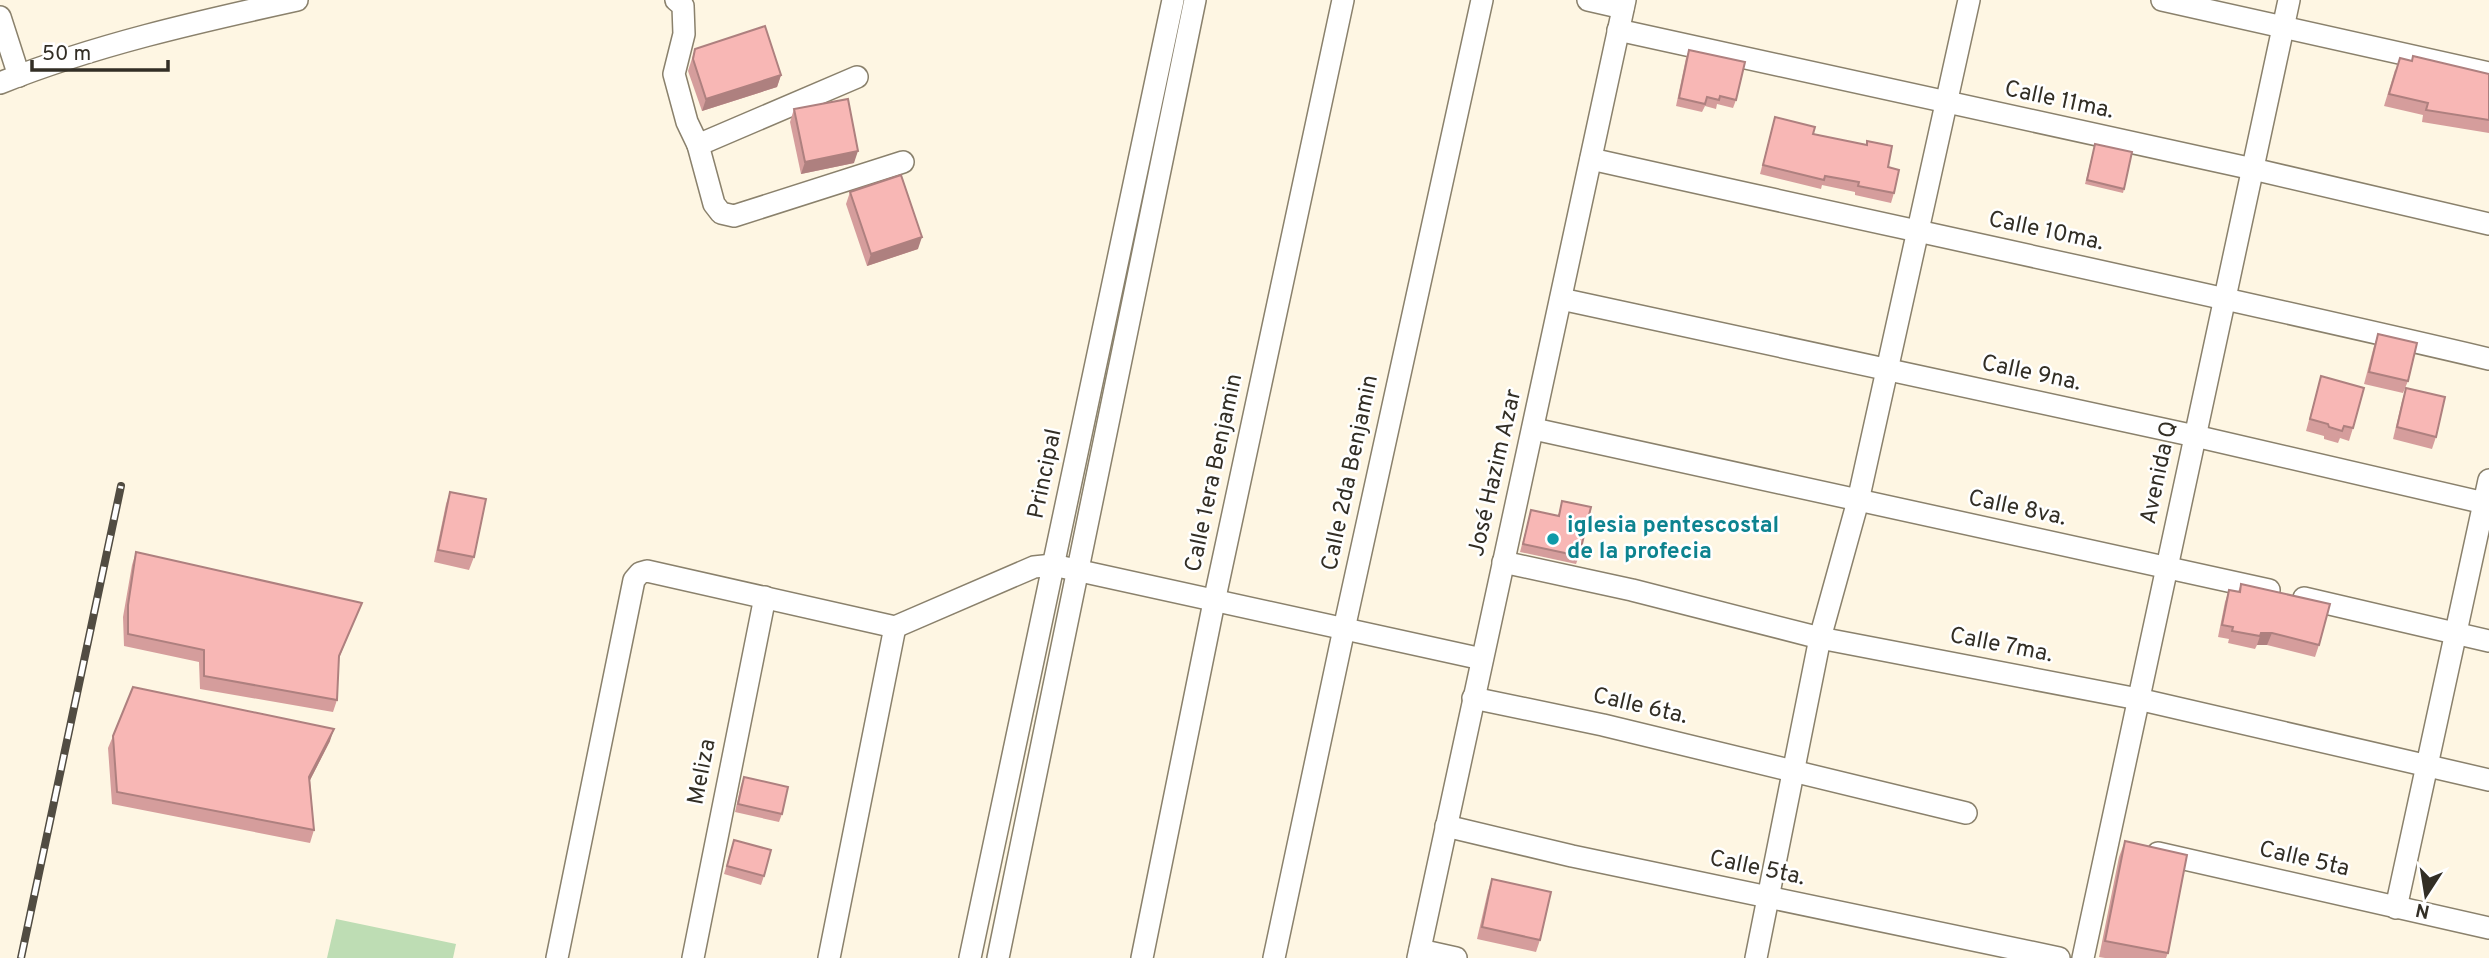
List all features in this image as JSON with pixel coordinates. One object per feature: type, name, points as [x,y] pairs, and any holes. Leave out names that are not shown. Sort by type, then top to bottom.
[{"type":"street","points":[[0,17],[9,79],[50,63],[297,0]]},
{"type":"street","points":[[676,0],[683,6],[684,34],[674,74],[714,204],[721,213],[734,216],[903,162]]},
{"type":"street","name":"Principal","points":[[970,958],[1173,0]]},
{"type":"street","points":[[998,958],[1195,0]]},
{"type":"street","name":"Calle 1era Benjamin","points":[[1142,958],[1214,602],[1343,0]]},
{"type":"street","name":"Calle 2da Benjamin","points":[[1274,958],[1343,629],[1482,0]]},
{"type":"street","points":[[1588,0],[1624,4]]},
{"type":"street","points":[[1756,958],[1820,638],[1858,501],[1969,0]]},
{"type":"street","points":[[2162,0],[2489,73]]},
{"type":"street","name":"Avenida Q","points":[[2083,958],[2289,0]]},
{"type":"street","name":"José Hazim Azar","points":[[1419,954],[1624,4]]},
{"type":"street","name":"Calle 11ma.","points":[[1618,30],[1946,104],[2253,169],[2489,224]]},
{"type":"street","points":[[698,145],[857,77]]},
{"type":"street","name":"Calle 10ma.","points":[[1591,159],[2225,297],[2489,359]]},
{"type":"street","name":"Calle 9na.","points":[[1561,299],[2195,436],[2487,503]]},
{"type":"street","name":"Calle 8va.","points":[[1534,429],[2167,566],[2489,641]]},
{"type":"street","points":[[2396,908],[2487,503],[2489,480]]},
{"type":"street","name":"Calle 7ma.","points":[[1503,562],[1632,590],[1820,638],[2138,699],[2489,780]]},
{"type":"street","points":[[557,958],[634,580],[640,573],[647,571],[895,627],[1034,567],[1053,565],[1482,659]]},
{"type":"street","name":"Meliza","points":[[693,958],[765,597]]},
{"type":"street","points":[[829,958],[895,627]]},
{"type":"street","name":"Calle 6ta.","points":[[1473,698],[1603,725],[1966,813]]},
{"type":"street","name":"Calle 5ta.","points":[[1446,826],[1572,856],[2059,958]]},
{"type":"street","name":"Calle 5ta","points":[[2108,841],[2489,928]]},
{"type":"street","points":[[1419,954],[1456,958]]},
{"type":"green space","points":[[336,919],[456,944],[453,958],[327,958]]},
{"type":"building","points":[[765,26],[781,75],[706,99],[693,59],[695,49]]},
{"type":"building","points":[[1689,50],[1745,62],[1736,100],[1720,96],[1719,100],[1707,97],[1705,104],[1679,98]]},
{"type":"building","points":[[2413,56],[2489,74],[2489,120],[2426,110],[2428,103],[2389,94],[2400,58],[2412,61]]},
{"type":"building","points":[[848,99],[858,151],[805,162],[794,109]]},
{"type":"building","points":[[1775,117],[1815,127],[1813,134],[1867,145],[1867,141],[1892,146],[1888,167],[1899,170],[1894,193],[1858,186],[1859,182],[1825,176],[1824,180],[1763,165]]},
{"type":"building","points":[[2095,144],[2132,152],[2124,189],[2087,180]]},
{"type":"building","points":[[901,175],[922,237],[871,254],[850,192]]},
{"type":"building","points":[[2378,334],[2417,343],[2408,381],[2369,372]]},
{"type":"building","points":[[2321,376],[2364,388],[2353,428],[2344,426],[2342,431],[2310,419]]},
{"type":"building","points":[[2406,388],[2445,397],[2436,437],[2397,427]]},
{"type":"building","points":[[450,492],[486,499],[474,557],[438,550]]},
{"type":"building","name":"iglesia pentescostal de la profecia","points":[[1562,501],[1591,507],[1579,556],[1523,544],[1531,510],[1559,516]]},
{"type":"building","points":[[136,552],[362,603],[339,656],[337,700],[204,676],[204,650],[128,634],[128,605]]},
{"type":"building","points":[[2241,584],[2330,604],[2319,645],[2272,633],[2261,633],[2260,636],[2232,631],[2233,627],[2222,625],[2229,590],[2240,592]]},
{"type":"building","points":[[133,687],[334,729],[309,777],[314,830],[117,792],[113,736]]},
{"type":"building","points":[[744,777],[788,787],[782,814],[738,804]]},
{"type":"building","points":[[734,840],[771,850],[764,876],[727,866]]},
{"type":"building","points":[[2125,841],[2187,855],[2168,953],[2105,941]]},
{"type":"building","points":[[1492,879],[1551,892],[1540,940],[1482,927]]},
{"type":"railway","points":[[21,958],[121,486]]},
{"type":"place","name":"iglesia pentescostal de la profecia","points":[[1553,539]]}]
